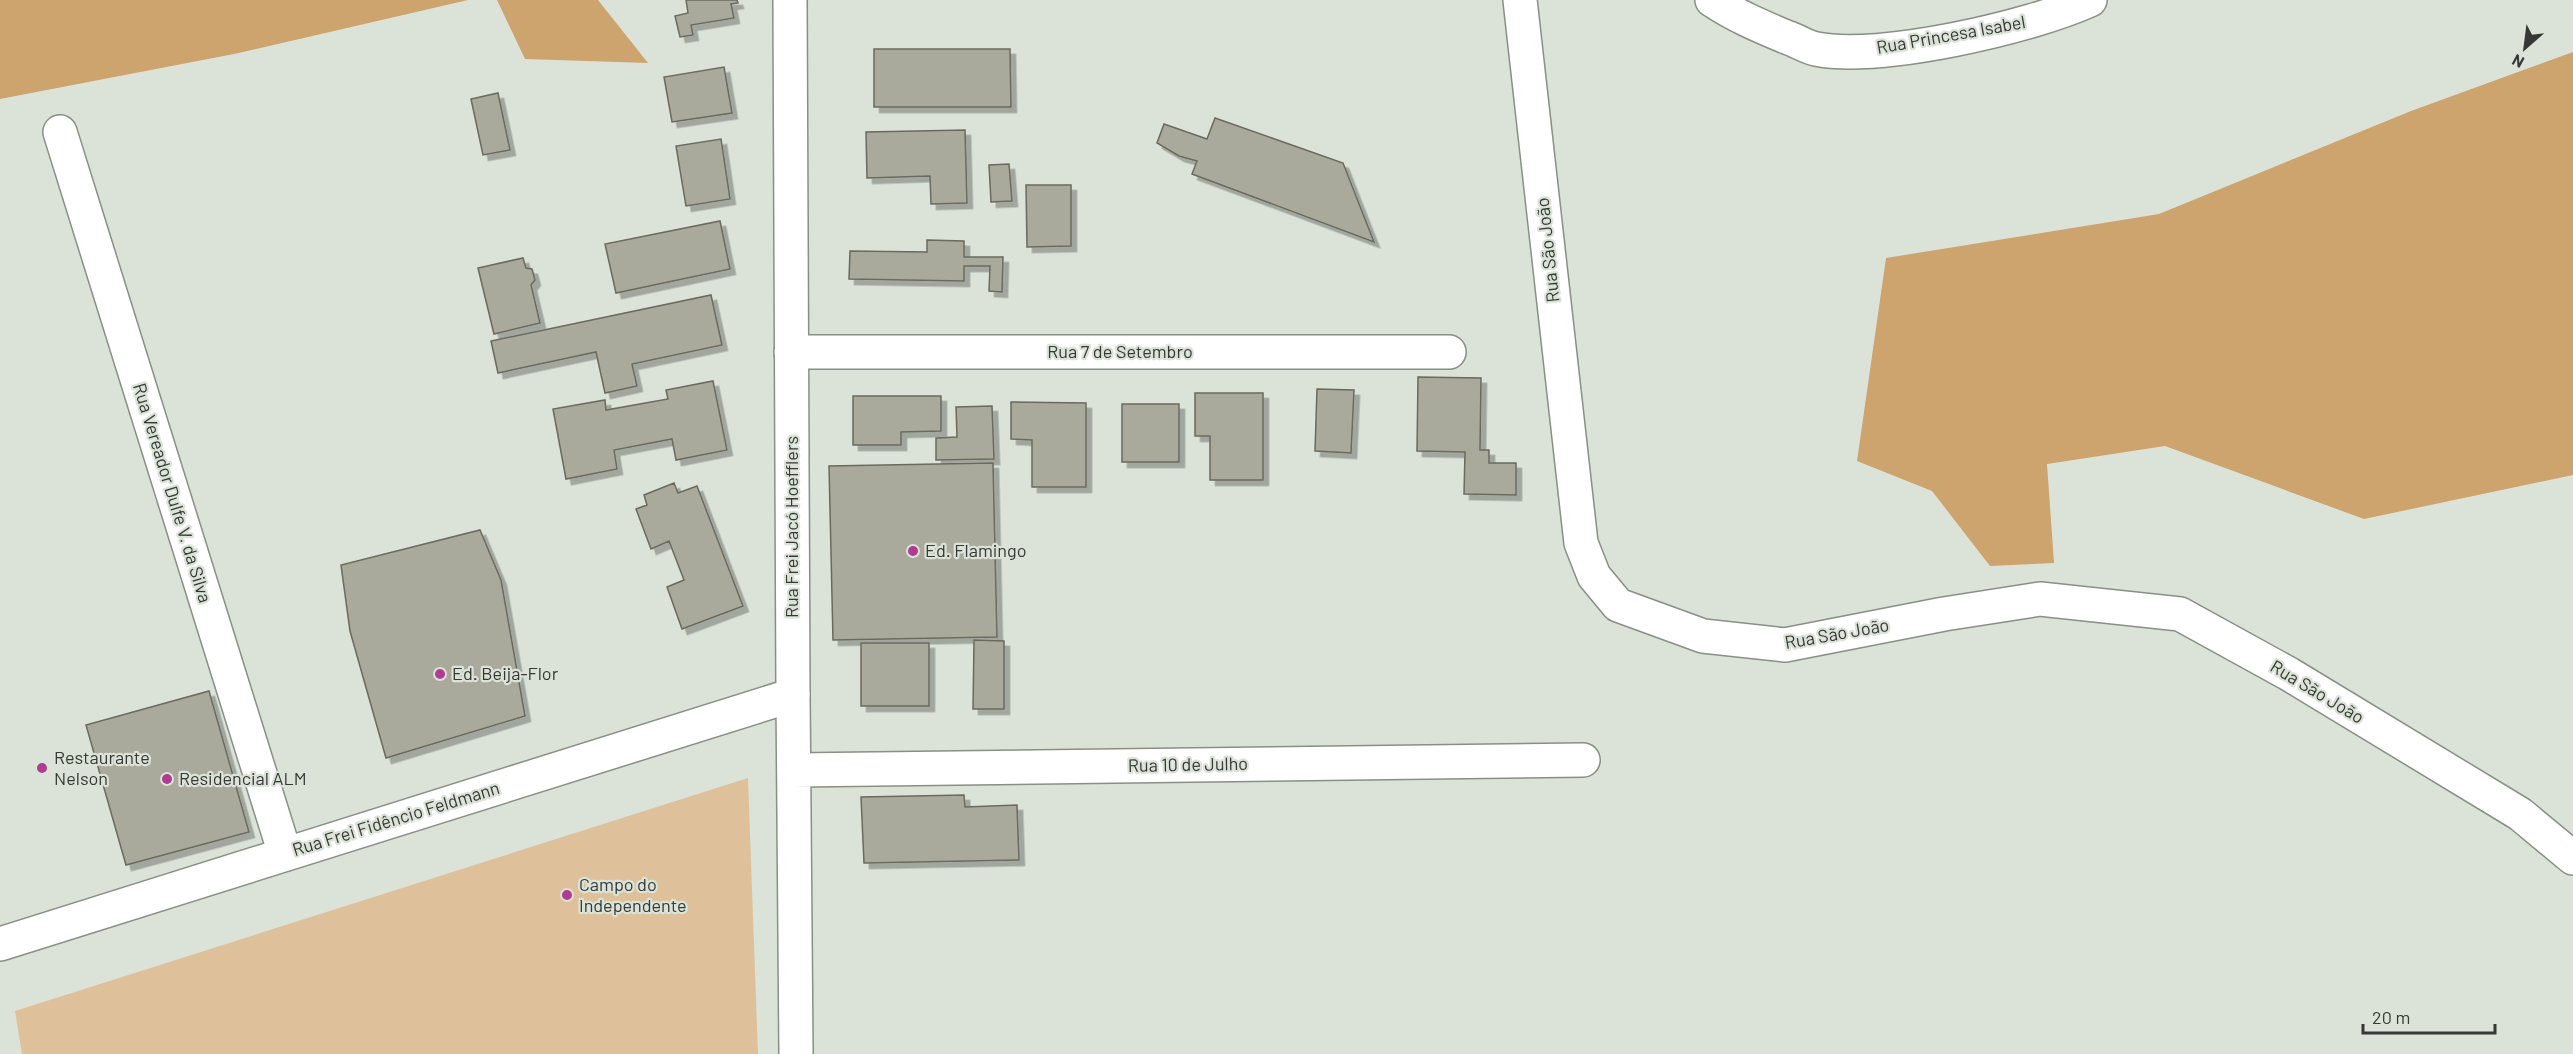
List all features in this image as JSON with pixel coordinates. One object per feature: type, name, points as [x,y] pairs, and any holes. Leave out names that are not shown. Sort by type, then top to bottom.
[{"type":"street","name":"Rua Frei Jacó Hoefflers","points":[[790,0],[796,1054]]},
{"type":"street","name":"Rua São João","points":[[1520,0],[1581,543],[1594,576],[1618,605],[1703,636],[1785,645],[1944,614],[2040,599],[2180,614],[2289,674],[2520,814],[2573,858]]},
{"type":"street","name":"Rua Princesa Isabel","points":[[1712,0],[1736,16],[1816,49],[1866,51],[1982,33],[2061,14],[2090,0]]},
{"type":"street","name":"Rua Vereador Dulfe V. da Silva","points":[[60,132],[285,854]]},
{"type":"street","name":"Rua 7 de Setembro","points":[[791,352],[1449,351]]},
{"type":"street","name":"Rua Frei Fidêncio Feldmann","points":[[0,944],[793,695]]},
{"type":"street","name":"Rua 10 de Julho","points":[[794,770],[1583,760]]},
{"type":"shaded area","points":[[0,0],[468,0],[234,54],[0,99]]},
{"type":"shaded area","points":[[497,0],[598,0],[648,63],[525,59]]},
{"type":"shaded area","points":[[2573,52],[2573,475],[2364,519],[2165,446],[2047,464],[2054,563],[1990,566],[1932,491],[1857,461],[1886,258],[2159,214],[2411,111]]},
{"type":"shaded area","name":"Campo do Independente","points":[[748,778],[758,1054],[22,1054],[15,1011]]},
{"type":"building","points":[[686,0],[737,0],[738,3],[731,4],[734,18],[691,25],[693,35],[680,37],[675,16],[688,13]]},
{"type":"building","points":[[874,49],[1010,49],[1011,107],[874,107]]},
{"type":"building","points":[[724,67],[732,113],[672,122],[664,77]]},
{"type":"building","points":[[498,93],[510,150],[483,155],[471,99]]},
{"type":"building","points":[[1215,118],[1343,163],[1374,242],[1192,174],[1197,161],[1179,156],[1157,143],[1164,124],[1207,139]]},
{"type":"building","points":[[965,130],[967,203],[931,204],[930,176],[867,178],[866,132]]},
{"type":"building","points":[[721,139],[730,199],[686,206],[676,146]]},
{"type":"building","points":[[1009,164],[1012,201],[991,202],[989,165]]},
{"type":"building","points":[[1026,185],[1071,185],[1071,246],[1027,247]]},
{"type":"building","points":[[720,221],[730,269],[616,293],[605,244]]},
{"type":"building","points":[[927,240],[964,241],[964,257],[1003,257],[1002,292],[989,291],[990,266],[964,266],[964,281],[849,279],[850,251],[927,252]]},
{"type":"building","points":[[523,258],[526,268],[532,269],[535,280],[531,285],[540,323],[494,334],[478,268]]},
{"type":"building","points":[[711,295],[722,345],[632,364],[637,386],[605,393],[596,352],[498,373],[491,341]]},
{"type":"building","points":[[1418,377],[1481,378],[1480,450],[1489,450],[1489,463],[1516,463],[1516,495],[1464,494],[1465,452],[1417,451]]},
{"type":"building","points":[[713,381],[727,450],[676,460],[672,439],[614,450],[617,469],[566,479],[553,409],[605,400],[606,410],[668,399],[666,390]]},
{"type":"building","points":[[1317,389],[1354,390],[1351,453],[1315,451]]},
{"type":"building","points":[[1195,393],[1263,393],[1263,480],[1210,480],[1210,436],[1195,436]]},
{"type":"building","points":[[853,396],[941,396],[941,431],[901,432],[901,445],[853,445]]},
{"type":"building","points":[[1011,402],[1086,403],[1086,487],[1032,487],[1032,440],[1011,439]]},
{"type":"building","points":[[1122,404],[1179,404],[1179,462],[1122,462]]},
{"type":"building","points":[[992,406],[994,459],[936,460],[936,438],[957,437],[956,407]]},
{"type":"building","name":"Ed. Flamingo","points":[[993,463],[997,637],[833,640],[829,466]]},
{"type":"building","points":[[674,483],[678,493],[697,486],[743,606],[682,629],[667,587],[684,580],[669,541],[651,549],[636,509],[647,505],[644,495]]},
{"type":"building","name":"Ed. Beija-Flor","points":[[480,530],[501,580],[525,716],[386,758],[350,631],[341,565]]},
{"type":"building","points":[[974,640],[1004,641],[1004,709],[973,709]]},
{"type":"building","points":[[861,643],[929,643],[929,706],[861,706]]},
{"type":"building","name":"Residencial ALM","points":[[209,691],[249,832],[126,865],[86,725]]},
{"type":"building","points":[[964,795],[965,807],[1017,805],[1019,860],[864,863],[861,797]]},
{"type":"place","name":"Ed. Flamingo","points":[[913,551]]},
{"type":"place","name":"Ed. Beija-Flor","points":[[440,674]]},
{"type":"place","name":"Restaurante Nelson","points":[[42,768]]},
{"type":"place","name":"Residencial ALM","points":[[167,779]]},
{"type":"place","name":"Campo do Independente","points":[[567,895]]}]
